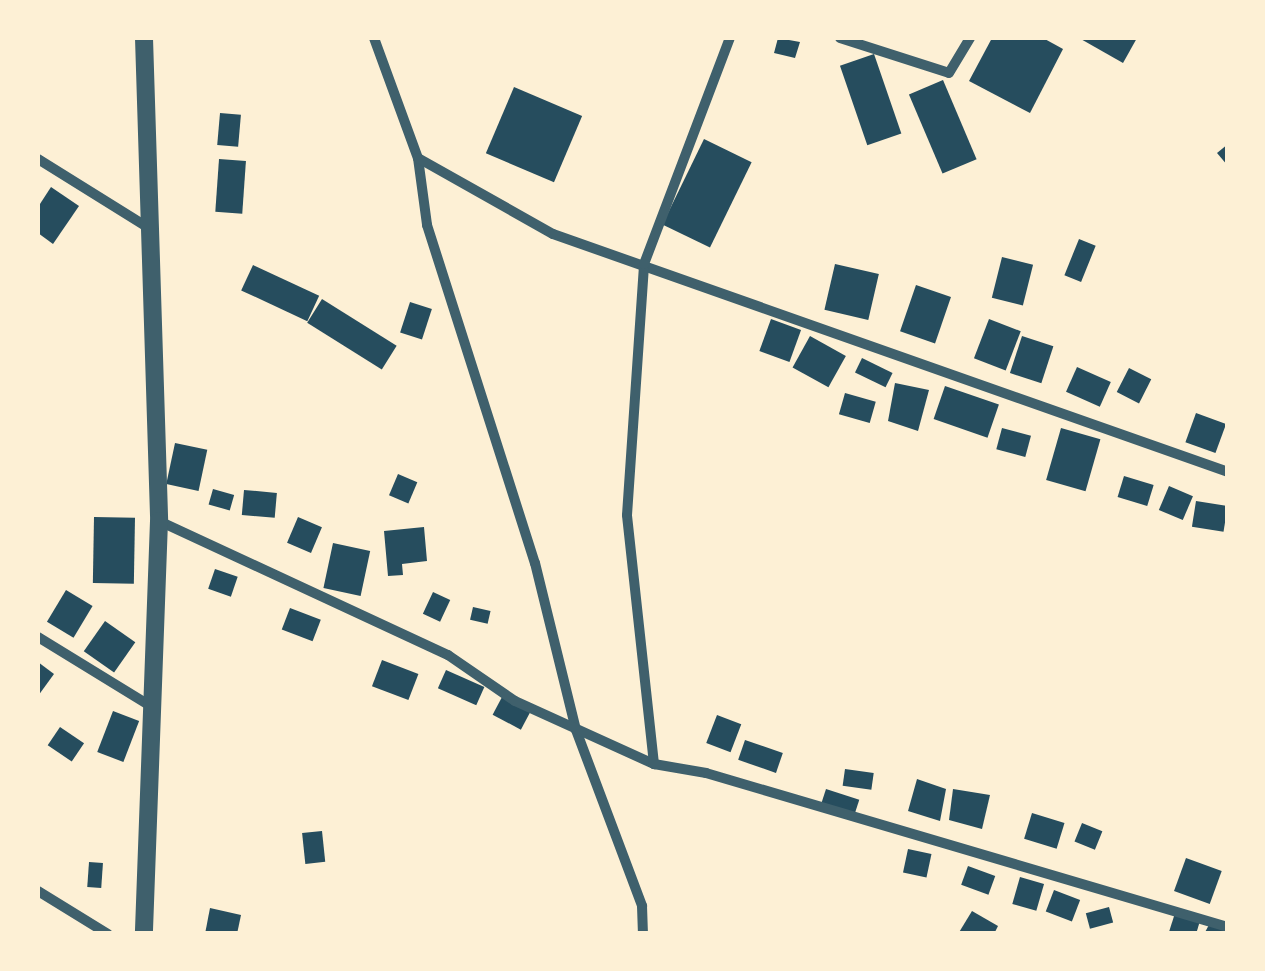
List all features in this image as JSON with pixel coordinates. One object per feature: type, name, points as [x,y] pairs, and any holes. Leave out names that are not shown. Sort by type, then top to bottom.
[{"type":"street","points":[[144,38],[154,231],[159,521],[144,934]]},
{"type":"street","points":[[374,38],[418,158],[427,225],[535,563],[576,730],[642,906],[643,934]]},
{"type":"street","points":[[654,764],[628,515],[644,264],[730,38]]},
{"type":"street","points":[[840,38],[948,73],[970,38]]},
{"type":"street","points":[[418,158],[553,234],[1228,472]]},
{"type":"street","points":[[38,160],[154,231]]},
{"type":"street","points":[[159,521],[448,654],[515,701],[654,764],[706,773],[1228,926]]},
{"type":"street","points":[[38,637],[150,705]]},
{"type":"street","points":[[38,891],[108,934]]},
{"type":"building","points":[[778,38],[800,42],[795,58],[774,53]]},
{"type":"building","points":[[992,38],[1043,38],[1063,49],[1030,113],[969,81]]},
{"type":"building","points":[[1079,38],[1137,38],[1123,63]]},
{"type":"building","points":[[874,54],[901,133],[867,145],[840,66]]},
{"type":"building","points":[[943,80],[977,159],[943,174],[909,94]]},
{"type":"building","points":[[514,87],[582,116],[554,182],[486,153]]},
{"type":"building","points":[[220,113],[241,115],[238,147],[217,145]]},
{"type":"building","points":[[704,139],[752,162],[710,248],[662,224]]},
{"type":"building","points":[[1228,144],[1228,166],[1217,153]]},
{"type":"building","points":[[219,159],[246,161],[242,214],[215,212]]},
{"type":"building","points":[[51,187],[79,206],[53,244],[38,233],[38,207]]},
{"type":"building","points":[[1079,239],[1096,246],[1081,282],[1064,275]]},
{"type":"building","points":[[1002,257],[1033,265],[1023,305],[992,298]]},
{"type":"building","points":[[835,264],[879,274],[868,320],[824,310]]},
{"type":"building","points":[[253,265],[319,296],[307,321],[241,290]]},
{"type":"building","points":[[916,285],[951,297],[935,343],[900,331]]},
{"type":"building","points":[[322,299],[397,346],[382,369],[307,323]]},
{"type":"building","points":[[410,302],[432,309],[422,340],[400,332]]},
{"type":"building","points":[[771,319],[801,330],[789,362],[759,351]]},
{"type":"building","points":[[989,319],[1021,331],[1006,370],[974,358]]},
{"type":"building","points":[[810,336],[846,356],[828,387],[793,367]]},
{"type":"building","points":[[1022,336],[1053,346],[1041,383],[1010,373]]},
{"type":"building","points":[[862,358],[893,373],[886,387],[855,372]]},
{"type":"building","points":[[1077,367],[1111,382],[1100,407],[1066,392]]},
{"type":"building","points":[[1129,368],[1151,379],[1139,403],[1117,392]]},
{"type":"building","points":[[895,383],[929,390],[918,431],[888,421]]},
{"type":"building","points":[[945,386],[999,405],[987,438],[934,419]]},
{"type":"building","points":[[845,393],[876,402],[870,423],[839,414]]},
{"type":"building","points":[[1196,413],[1226,424],[1215,453],[1185,442]]},
{"type":"building","points":[[1002,428],[1031,436],[1025,457],[996,449]]},
{"type":"building","points":[[1061,428],[1100,439],[1086,491],[1046,480]]},
{"type":"building","points":[[175,443],[207,450],[199,491],[166,484]]},
{"type":"building","points":[[398,474],[417,482],[408,503],[389,495]]},
{"type":"building","points":[[1124,476],[1154,485],[1147,506],[1118,497]]},
{"type":"building","points":[[1169,486],[1193,496],[1183,520],[1159,510]]},
{"type":"building","points":[[213,489],[234,495],[230,510],[209,504]]},
{"type":"building","points":[[244,490],[277,493],[275,518],[242,515]]},
{"type":"building","points":[[1196,501],[1228,506],[1224,532],[1192,527]]},
{"type":"building","points":[[94,517],[135,518],[134,584],[93,583]]},
{"type":"building","points":[[298,517],[322,527],[311,553],[287,543]]},
{"type":"building","points":[[424,527],[427,561],[402,564],[403,575],[388,576],[384,531]]},
{"type":"building","points":[[333,543],[370,551],[361,596],[323,588]]},
{"type":"building","points":[[215,569],[238,577],[231,597],[208,589]]},
{"type":"building","points":[[66,590],[93,606],[74,638],[47,622]]},
{"type":"building","points":[[433,592],[450,600],[440,622],[423,614]]},
{"type":"building","points":[[473,607],[491,611],[488,624],[470,620]]},
{"type":"building","points":[[290,608],[321,620],[313,641],[282,629]]},
{"type":"building","points":[[105,621],[135,642],[114,673],[84,651]]},
{"type":"building","points":[[382,660],[418,674],[408,700],[372,686]]},
{"type":"building","points":[[38,662],[54,674],[38,696]]},
{"type":"building","points":[[446,670],[484,687],[476,705],[438,688]]},
{"type":"building","points":[[502,697],[530,712],[521,730],[493,715]]},
{"type":"building","points":[[113,711],[139,721],[123,762],[97,752]]},
{"type":"building","points":[[717,715],[741,724],[731,752],[706,743]]},
{"type":"building","points":[[60,727],[84,743],[72,761],[48,745]]},
{"type":"building","points":[[745,740],[783,753],[776,773],[738,760]]},
{"type":"building","points":[[845,769],[874,773],[871,790],[843,786]]},
{"type":"building","points":[[917,779],[946,789],[940,821],[908,811]]},
{"type":"building","points":[[826,789],[859,800],[854,815],[821,804]]},
{"type":"building","points":[[953,789],[990,795],[982,829],[949,820]]},
{"type":"building","points":[[1032,813],[1065,823],[1057,849],[1024,839]]},
{"type":"building","points":[[1082,823],[1102,831],[1095,850],[1075,842]]},
{"type":"building","points":[[322,831],[325,862],[305,864],[302,833]]},
{"type":"building","points":[[908,849],[931,854],[926,877],[903,872]]},
{"type":"building","points":[[1186,858],[1222,871],[1210,904],[1174,891]]},
{"type":"building","points":[[89,862],[103,863],[101,888],[87,887]]},
{"type":"building","points":[[968,866],[995,876],[988,895],[961,885]]},
{"type":"building","points":[[1020,877],[1044,884],[1036,911],[1012,904]]},
{"type":"building","points":[[1054,890],[1080,900],[1072,922],[1046,911]]},
{"type":"building","points":[[1109,907],[1113,922],[1090,929],[1086,913]]},
{"type":"building","points":[[210,908],[241,915],[237,934],[205,934]]},
{"type":"building","points":[[972,911],[998,926],[994,934],[958,934]]},
{"type":"building","points":[[1175,913],[1200,921],[1196,934],[1169,932]]},
{"type":"building","points":[[1210,923],[1228,931],[1228,934],[1204,934]]}]
